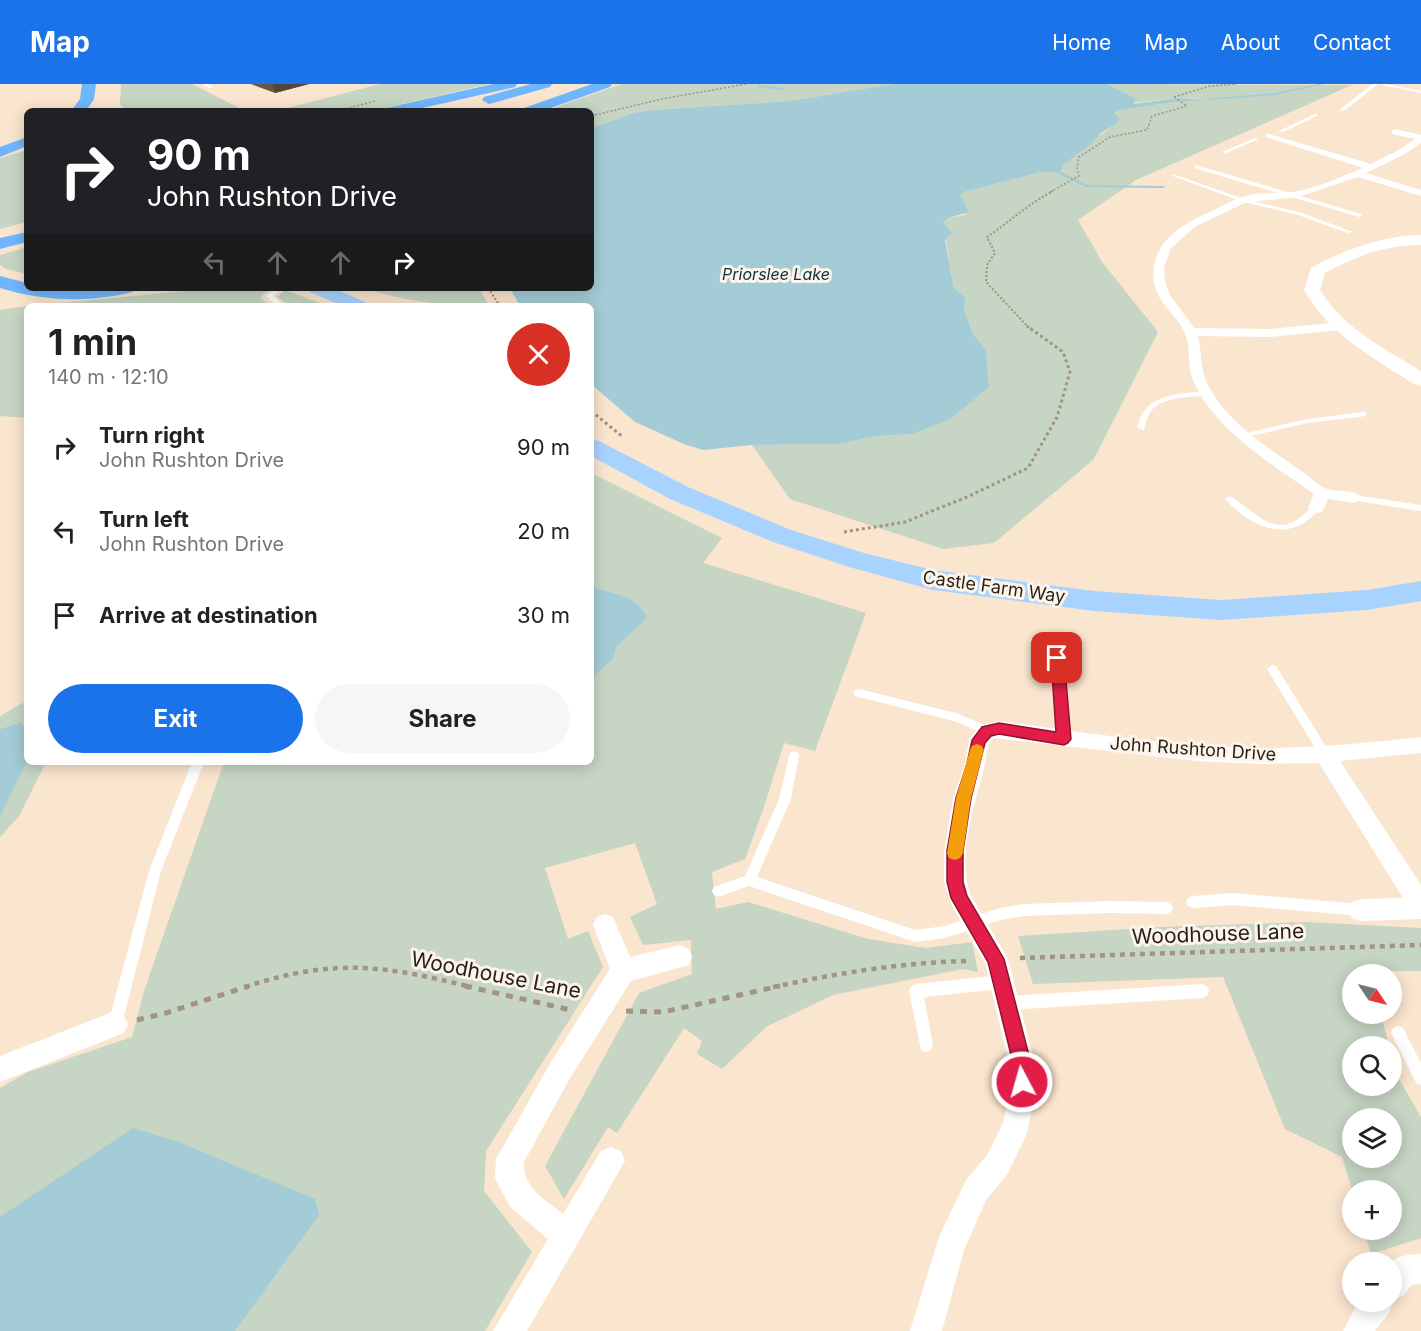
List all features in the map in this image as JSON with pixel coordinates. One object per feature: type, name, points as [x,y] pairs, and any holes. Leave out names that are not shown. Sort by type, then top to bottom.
[{"type":"highway","points":[[80,108],[87,100],[90,91],[89,84]]},
{"type":"highway","points":[[404,108],[510,84]]},
{"type":"highway","points":[[461,108],[545,84]]},
{"type":"highway","points":[[487,108],[570,84]]},
{"type":"highway","points":[[537,108],[605,84]]},
{"type":"highway","points":[[0,152],[24,144]]},
{"type":"highway","points":[[0,235],[24,229]]},
{"type":"highway","points":[[0,244],[24,238]]},
{"type":"highway","points":[[0,282],[24,287]]},
{"type":"highway","points":[[46,291],[99,291]]},
{"type":"highway","points":[[0,303],[99,291]]},
{"type":"main road","points":[[323,291],[351,303]]},
{"type":"main road","name":"Castle Farm Way","points":[[594,448],[679,493],[782,536],[859,561],[933,580],[1094,601],[1221,610],[1367,600],[1421,591]]},
{"type":"street","points":[[1257,139],[1281,131]]},
{"type":"street","points":[[1354,498],[1319,501],[1231,423],[1206,393],[1196,369],[1194,342],[1190,332],[1172,309],[1159,283],[1159,261],[1176,234],[1191,224],[1242,200],[1291,195],[1320,188],[1403,153],[1416,145],[1421,138],[1395,132]]},
{"type":"street","points":[[1269,135],[1370,167]]},
{"type":"street","points":[[1356,173],[1421,194]]},
{"type":"street","points":[[1420,241],[1396,240],[1352,253],[1317,271],[1312,290],[1325,312],[1341,326],[1421,380]]},
{"type":"street","points":[[1190,332],[1269,333],[1341,326]]},
{"type":"street","name":"John Rushton Drive","points":[[987,731],[999,729],[1147,748],[1262,756],[1363,752],[1421,745]]},
{"type":"street","points":[[926,1331],[954,1238],[976,1190],[997,1165],[1016,1126],[1022,1097],[1023,1067],[996,959],[960,898],[955,882],[955,851],[964,798],[975,764],[979,740],[987,731]]},
{"type":"street","points":[[1324,753],[1421,906],[1360,910]]},
{"type":"street","points":[[605,925],[623,971]]},
{"type":"street","points":[[566,1235],[520,1197],[509,1178],[510,1159],[560,1071],[623,971],[680,957]]},
{"type":"street","points":[[0,1069],[115,1024]]},
{"type":"street","points":[[509,1331],[611,1161]]},
{"type":"street","points":[[1402,1273],[1405,1270],[1421,1269]]},
{"type":"street","points":[[1359,1331],[1369,1312]]},
{"type":"lane","points":[[204,84],[211,87]]},
{"type":"lane","points":[[1342,110],[1378,84],[1421,92]]},
{"type":"lane","points":[[1281,131],[1317,115]]},
{"type":"lane","points":[[1224,152],[1257,139]]},
{"type":"lane","points":[[1196,167],[1321,206],[1359,215]]},
{"type":"lane","points":[[1175,175],[1242,200],[1300,214],[1350,232]]},
{"type":"lane","points":[[276,291],[269,296],[277,303]]},
{"type":"lane","points":[[1141,428],[1142,421],[1152,405],[1175,396],[1206,393]]},
{"type":"lane","points":[[1246,435],[1308,421],[1363,414]]},
{"type":"lane","points":[[1229,498],[1252,518],[1271,526],[1288,528],[1297,526],[1319,501]]},
{"type":"lane","points":[[1354,498],[1421,508]]},
{"type":"lane","points":[[1057,658],[1064,739]]},
{"type":"lane","points":[[1272,669],[1324,753]]},
{"type":"lane","name":"John Rushton Drive","points":[[859,693],[956,717],[987,731]]},
{"type":"lane","points":[[749,880],[785,798],[794,756]]},
{"type":"lane","points":[[115,1024],[155,871],[197,765]]},
{"type":"lane","points":[[718,891],[749,880],[915,936],[945,932],[975,921],[1024,910],[1167,908]]},
{"type":"lane","points":[[1192,902],[1233,899],[1360,910]]},
{"type":"lane","points":[[926,1045],[916,991],[1202,991]]},
{"type":"lane","points":[[1398,1033],[1421,1078]]},
{"type":"path","points":[[715,90],[724,84]]},
{"type":"path","points":[[594,115],[651,101],[746,84]]},
{"type":"path","points":[[841,533],[905,522],[967,497],[1028,468],[1057,417],[1070,372],[1063,352],[1029,328],[986,282],[987,265],[995,253],[987,237],[1028,209],[1036,200],[1079,176],[1077,167],[1079,158],[1110,137],[1147,130],[1152,116],[1187,106],[1174,97],[1178,94],[1210,86],[1237,84]]},
{"type":"path","points":[[594,413],[625,438]]},
{"type":"path","name":"Woodhouse Lane","points":[[1015,958],[1421,945]]},
{"type":"path","name":"Woodhouse Lane","points":[[115,1024],[142,1019],[322,967],[370,967],[420,975],[564,1010],[663,1012],[829,975],[922,962],[981,960]]},
{"type":"green space","points":[[121,84],[192,84],[239,108],[123,108],[120,104]]},
{"type":"green space","points":[[380,84],[489,84],[385,108],[288,108]]},
{"type":"green space","points":[[622,84],[893,84],[790,101],[651,110],[633,113],[594,127],[594,108],[554,108]]},
{"type":"green space","points":[[1106,84],[1352,85],[1136,180],[1078,220],[1102,262],[1158,332],[1094,459],[994,543],[943,549],[790,499],[752,445],[838,444],[879,436],[912,434],[989,387],[986,351],[973,334],[964,309],[966,298],[954,289],[943,223],[948,218],[965,215],[960,195],[1041,172],[1060,173],[1067,161],[1110,128],[1117,111],[1207,99],[1178,98],[1133,103],[1136,100]]},
{"type":"green space","points":[[24,151],[24,223],[0,229],[0,158]]},
{"type":"green space","points":[[24,248],[24,273],[6,269],[0,265],[0,255]]},
{"type":"green space","points":[[184,291],[267,291],[260,297],[267,303],[61,303]]},
{"type":"green space","points":[[284,291],[288,291],[320,303],[286,303],[277,297]]},
{"type":"green space","points":[[374,291],[481,291],[487,303],[436,303],[395,297]]},
{"type":"green space","points":[[24,306],[24,418],[0,416],[0,310]]},
{"type":"green space","points":[[594,474],[722,538],[703,563],[866,613],[815,751],[784,743],[745,859],[712,872],[716,909],[748,902],[868,939],[926,948],[972,942],[978,972],[963,969],[833,995],[766,1027],[722,1069],[697,1054],[702,1041],[684,1028],[617,1133],[608,1127],[564,1199],[545,1166],[639,993],[692,974],[691,940],[643,945],[630,917],[657,904],[635,843],[545,868],[568,939],[588,931],[603,967],[486,1151],[484,1191],[532,1252],[485,1331],[0,1331],[0,1088],[28,1072],[132,1037],[144,991],[223,765],[594,765]]},
{"type":"green space","points":[[24,704],[24,725],[21,722],[0,729],[0,716]]},
{"type":"green space","points":[[26,765],[44,765],[19,816],[0,837],[0,817]]},
{"type":"green space","points":[[1307,922],[1421,928],[1421,971],[1402,971],[1402,964],[1342,964],[1342,1024],[1383,1024],[1386,1036],[1342,1036],[1342,1096],[1402,1096],[1402,1084],[1421,1117],[1421,1238],[1377,1252],[1370,1252],[1367,1240],[1402,1240],[1402,1180],[1349,1180],[1345,1168],[1402,1168],[1402,1108],[1342,1108],[1342,1157],[1285,1129],[1223,977],[1033,984],[1018,936],[1161,927]]},
{"type":"water","name":"Priorslee Lake","points":[[893,84],[1107,84],[1136,99],[1133,104],[1178,98],[1208,100],[1173,102],[1117,111],[1115,113],[1119,118],[1116,124],[1102,132],[1092,143],[1064,164],[1060,173],[1041,172],[960,195],[969,212],[948,218],[943,223],[952,233],[945,240],[954,288],[966,298],[964,309],[973,334],[986,350],[989,387],[950,419],[912,434],[879,436],[838,444],[752,445],[703,450],[635,422],[594,387],[594,303],[518,303],[512,291],[594,291],[594,127],[633,113],[651,110],[790,101]]},
{"type":"water","points":[[594,588],[624,596],[637,605],[647,618],[616,647],[613,659],[594,675]]},
{"type":"water","points":[[21,722],[24,725],[26,765],[0,817],[0,729]]},
{"type":"water","points":[[133,1128],[176,1141],[315,1199],[319,1215],[235,1331],[0,1331],[0,1217]]},
{"type":"waterway","points":[[1207,99],[1275,94],[1323,84]]},
{"type":"waterway","points":[[759,86],[784,89]]},
{"type":"waterway","points":[[1060,173],[1086,186],[1163,187]]},
{"type":"slow traffic","points":[[955,853],[964,798],[977,750]]},
{"type":"route","points":[[1022,1082],[1023,1067],[996,959],[960,898],[955,882],[955,851],[964,798],[975,764],[979,740],[987,731],[999,729],[1064,739],[1057,658]]}]
